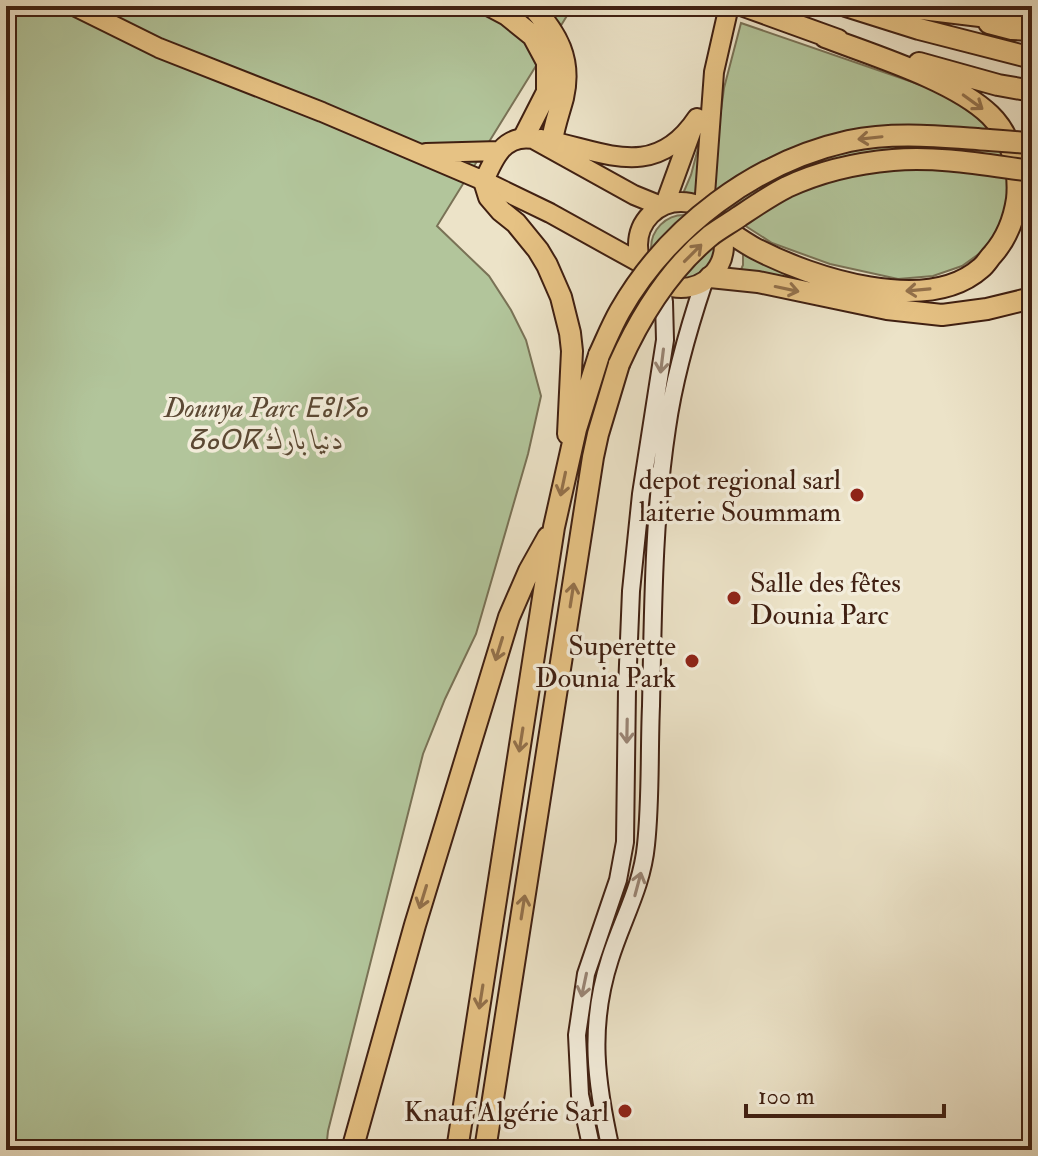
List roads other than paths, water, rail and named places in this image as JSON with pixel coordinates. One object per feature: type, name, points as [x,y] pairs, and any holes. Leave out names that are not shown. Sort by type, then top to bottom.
[{"type":"highway","points":[[490,6],[533,36],[547,62],[547,92],[536,139]]},
{"type":"highway","points":[[532,6],[555,34],[566,67],[563,97],[556,119],[536,139]]},
{"type":"highway","points":[[720,226],[755,248],[803,270],[901,292],[940,288],[964,279],[981,268],[1001,244],[1015,212],[1018,188],[1015,161],[1006,136],[990,115],[963,95],[923,75],[744,6]]},
{"type":"highway","points":[[846,6],[919,29],[1032,58]]},
{"type":"highway","points":[[897,6],[980,16],[1032,14]]},
{"type":"highway","points":[[941,11],[1012,29],[1032,30]]},
{"type":"highway","points":[[825,37],[998,85],[1032,91]]},
{"type":"highway","points":[[457,1150],[554,527],[570,455],[599,355],[619,312],[636,285],[688,226],[737,188],[764,172],[817,150],[852,140],[933,135],[1032,144]]},
{"type":"highway","points":[[485,1150],[593,457],[619,364],[631,338],[650,306],[710,236],[788,187],[855,166],[894,160],[932,160],[1032,171]]},
{"type":"highway","points":[[484,181],[489,197],[538,250],[561,297],[572,351],[568,421],[570,455]]},
{"type":"highway","points":[[707,280],[758,282],[887,309],[942,315],[987,309],[1032,298]]},
{"type":"highway","points":[[352,1150],[415,925],[509,617],[529,571],[554,527]]},
{"type":"main road","points":[[74,6],[159,48],[322,112],[484,181],[562,219],[642,264]]},
{"type":"main road","points":[[704,208],[714,72],[729,6]]},
{"type":"main road","points":[[663,205],[714,72]]},
{"type":"main road","points":[[484,181],[499,151],[510,141],[536,139],[615,156],[641,157],[667,148],[689,130],[697,118]]},
{"type":"main road","points":[[536,139],[641,199],[663,205]]},
{"type":"main road","points":[[420,153],[499,151]]},
{"type":"main road","points":[[611,1150],[598,1087],[597,1024],[604,980],[633,902],[646,849],[655,549],[665,444],[679,364],[707,280],[721,262],[723,253],[720,226],[704,208],[678,202],[663,205],[650,214],[642,225],[638,252],[650,276],[661,284],[675,288],[690,287],[707,280]]},
{"type":"main road","points":[[592,1150],[580,1095],[577,1055],[579,1014],[591,955],[618,880],[625,842],[631,604],[643,482],[663,359],[665,321],[661,284]]},
{"type":"place","name":"depot regional sarl laiterie Soummam","points":[[857,495]]},
{"type":"place","name":"Salle des fêtes Dounia Parc","points":[[734,598]]},
{"type":"place","name":"Superette Dounia Park","points":[[692,661]]},
{"type":"place","name":"Knauf Algérie Sarl","points":[[625,1111]]},
{"type":"park label","name":"Dounya Parc ⴹⵓⵏⵢⴰ ⵒⴰⵔⴽ دنيا بارك","points":[[266,423]]}]
